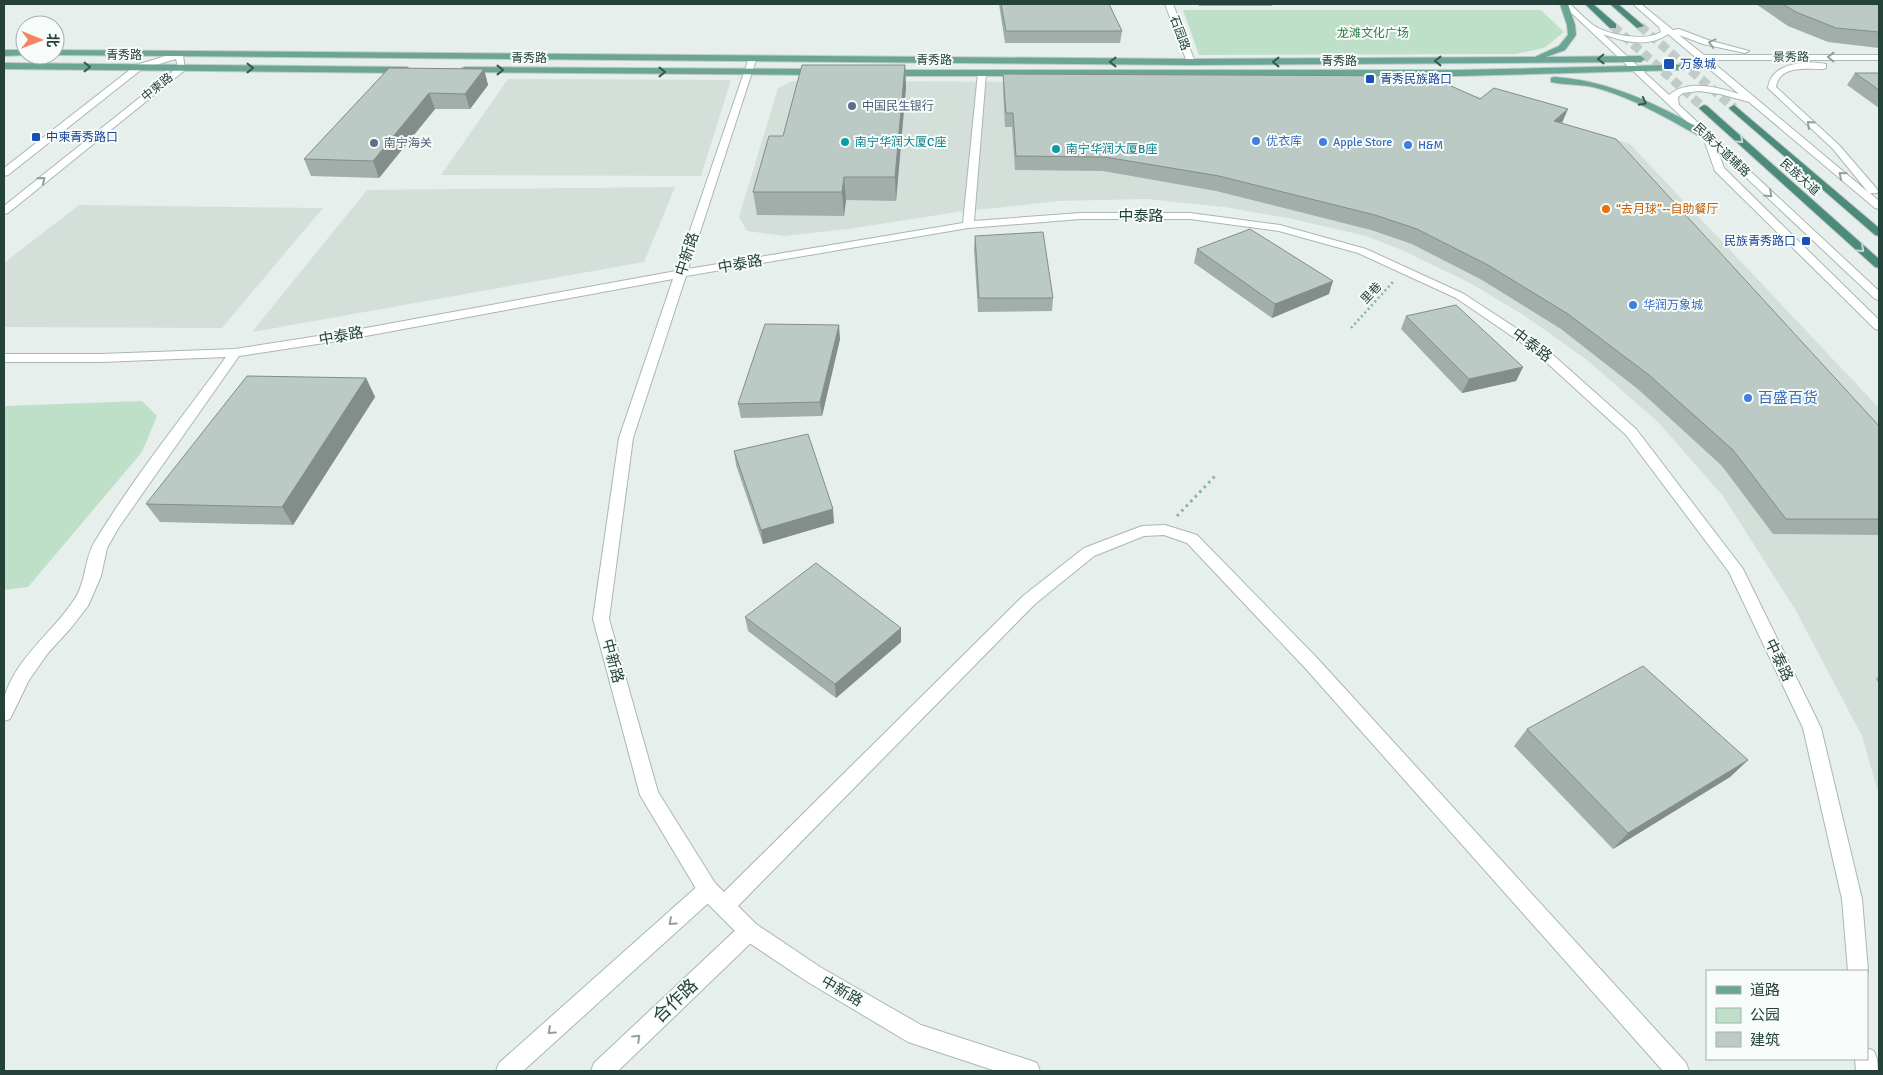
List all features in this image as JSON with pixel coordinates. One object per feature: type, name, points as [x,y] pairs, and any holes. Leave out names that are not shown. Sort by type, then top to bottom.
[{"type":"highway","points":[[1589,4],[1613,26]]},
{"type":"highway","points":[[1614,4],[1640,26]]},
{"type":"highway","name":"民族大道","points":[[1704,108],[1879,265]]},
{"type":"highway","name":"民族大道","points":[[1734,108],[1879,233]]},
{"type":"main road","points":[[1534,60],[1562,48],[1569,41],[1572,35],[1571,25],[1565,4]]},
{"type":"main road","name":"青秀路","points":[[65,54],[750,66],[826,72]]},
{"type":"main road","name":"青秀路","points":[[460,70],[1654,58]]},
{"type":"main road","points":[[1683,58],[1702,58]]},
{"type":"main road","name":"青秀路","points":[[4,66],[420,70]]},
{"type":"main road","name":"青秀路","points":[[875,72],[1458,73],[1713,67]]},
{"type":"main road","points":[[1458,73],[1488,78],[1579,81],[1601,86],[1634,98],[1708,137]]},
{"type":"street","name":"石园路","points":[[1169,4],[1191,62]]},
{"type":"street","name":"民族大道辅路","points":[[1565,4],[1879,297]]},
{"type":"street","points":[[1637,4],[1879,206]]},
{"type":"street","points":[[1588,25],[1611,35],[1638,39],[1661,36],[1665,33],[1663,26]]},
{"type":"street","points":[[1663,26],[1706,42],[1743,51],[1812,56]]},
{"type":"street","name":"中柬路","points":[[4,172],[139,67],[178,55],[182,68],[4,211]]},
{"type":"street","name":"景秀路","points":[[1702,58],[1879,57]]},
{"type":"street","name":"中新路","points":[[750,66],[626,438],[602,619],[649,795],[708,890],[749,932],[813,974],[916,1034],[1029,1071]]},
{"type":"street","points":[[1823,66],[1791,68],[1777,72],[1772,79],[1772,88],[1836,147],[1879,198]]},
{"type":"street","name":"景秀路","points":[[1713,67],[1879,66]]},
{"type":"street","points":[[968,226],[982,73]]},
{"type":"street","points":[[1674,106],[1672,100],[1676,92],[1703,89],[1733,94],[1759,106]]},
{"type":"street","points":[[1708,137],[1719,169],[1879,326]]},
{"type":"street","name":"中泰路","points":[[4,358],[101,358],[235,353],[344,336],[680,274],[968,226],[1080,216],[1190,216],[1280,228],[1362,251],[1460,296],[1540,349],[1631,432],[1735,569],[1812,728],[1852,899],[1858,970]]},
{"type":"street","points":[[4,714],[22,676],[42,648],[64,625],[82,602],[93,576],[99,548],[114,523],[235,353]]},
{"type":"street","points":[[724,906],[1028,600],[1089,552],[1142,531],[1165,530],[1192,539],[1305,657],[1678,1071]]},
{"type":"street","points":[[507,1071],[708,890]]},
{"type":"street","name":"合作路","points":[[602,1071],[749,932]]},
{"type":"path","name":"里巷","points":[[1351,328],[1404,270]]},
{"type":"path","points":[[1165,530],[1216,475]]},
{"type":"shaded area","points":[[508,79],[731,80],[701,176],[441,175]]},
{"type":"shaded area","points":[[793,81],[1436,83],[1630,144],[1879,408],[1879,795],[1862,736],[1795,609],[1723,496],[1658,422],[1587,360],[1525,316],[1470,283],[1402,250],[1366,236],[1288,218],[1224,207],[1147,199],[1059,201],[957,212],[848,229],[784,236],[747,231],[739,217],[778,88]]},
{"type":"shaded area","points":[[675,187],[644,262],[252,332],[367,190]]},
{"type":"shaded area","points":[[79,205],[323,208],[222,328],[4,327],[4,263]]},
{"type":"green space","name":"龙滩文化广场","points":[[1183,10],[1541,10],[1564,32],[1544,48],[1516,54],[1199,55]]},
{"type":"green space","points":[[142,401],[157,416],[142,452],[28,587],[4,590],[4,406]]},
{"type":"building","points":[[1001,4],[1109,4],[1122,31],[1006,31]]},
{"type":"building","points":[[1783,4],[1879,4],[1879,32],[1836,28],[1796,12]]},
{"type":"building","name":"南宁华润大厦C座","points":[[802,65],[905,65],[895,177],[844,177],[842,192],[753,192],[769,136],[783,136]]},
{"type":"building","points":[[389,68],[484,69],[465,94],[429,93],[373,161],[304,159]]},
{"type":"building","points":[[1855,73],[1879,73],[1879,90]]},
{"type":"building","name":"华润万象城","points":[[1003,74],[1429,76],[1480,99],[1494,88],[1568,109],[1554,121],[1616,139],[1879,426],[1879,519],[1786,519],[1733,450],[1649,375],[1568,314],[1488,265],[1417,229],[1375,215],[1219,176],[1105,157],[1016,156],[1013,113],[1006,113]]},
{"type":"building","points":[[1250,229],[1333,281],[1275,304],[1197,249]]},
{"type":"building","points":[[1043,232],[1053,298],[979,298],[975,236]]},
{"type":"building","points":[[1456,305],[1523,367],[1469,379],[1406,316]]},
{"type":"building","points":[[765,324],[839,325],[820,402],[738,404]]},
{"type":"building","points":[[247,376],[366,378],[282,507],[146,504]]},
{"type":"building","points":[[808,434],[833,509],[761,530],[734,451]]},
{"type":"building","points":[[816,563],[901,628],[835,684],[745,617]]},
{"type":"building","points":[[1643,666],[1748,760],[1628,833],[1527,729]]},
{"type":"tunnel","points":[[1613,26],[1704,108]]},
{"type":"tunnel","points":[[1640,26],[1734,108]]},
{"type":"place","name":"万象城","points":[[1669,64]]},
{"type":"place","name":"青秀民族路口","points":[[1370,79]]},
{"type":"place","name":"中国民生银行","points":[[852,106]]},
{"type":"place","name":"中柬青秀路口","points":[[36,137]]},
{"type":"place","name":"优衣库","points":[[1256,141]]},
{"type":"place","name":"南宁华润大厦C座","points":[[845,142]]},
{"type":"place","name":"Apple Store","points":[[1323,142]]},
{"type":"place","name":"南宁海关","points":[[374,143]]},
{"type":"place","name":"H&M","points":[[1408,145]]},
{"type":"place","name":"南宁华润大厦B座","points":[[1056,149]]},
{"type":"place","name":"“去月球”--自助餐厅","points":[[1606,209]]},
{"type":"place","name":"民族青秀路口","points":[[1806,241]]},
{"type":"place","name":"华润万象城","points":[[1633,305]]},
{"type":"place","name":"百盛百货","points":[[1748,398]]}]
